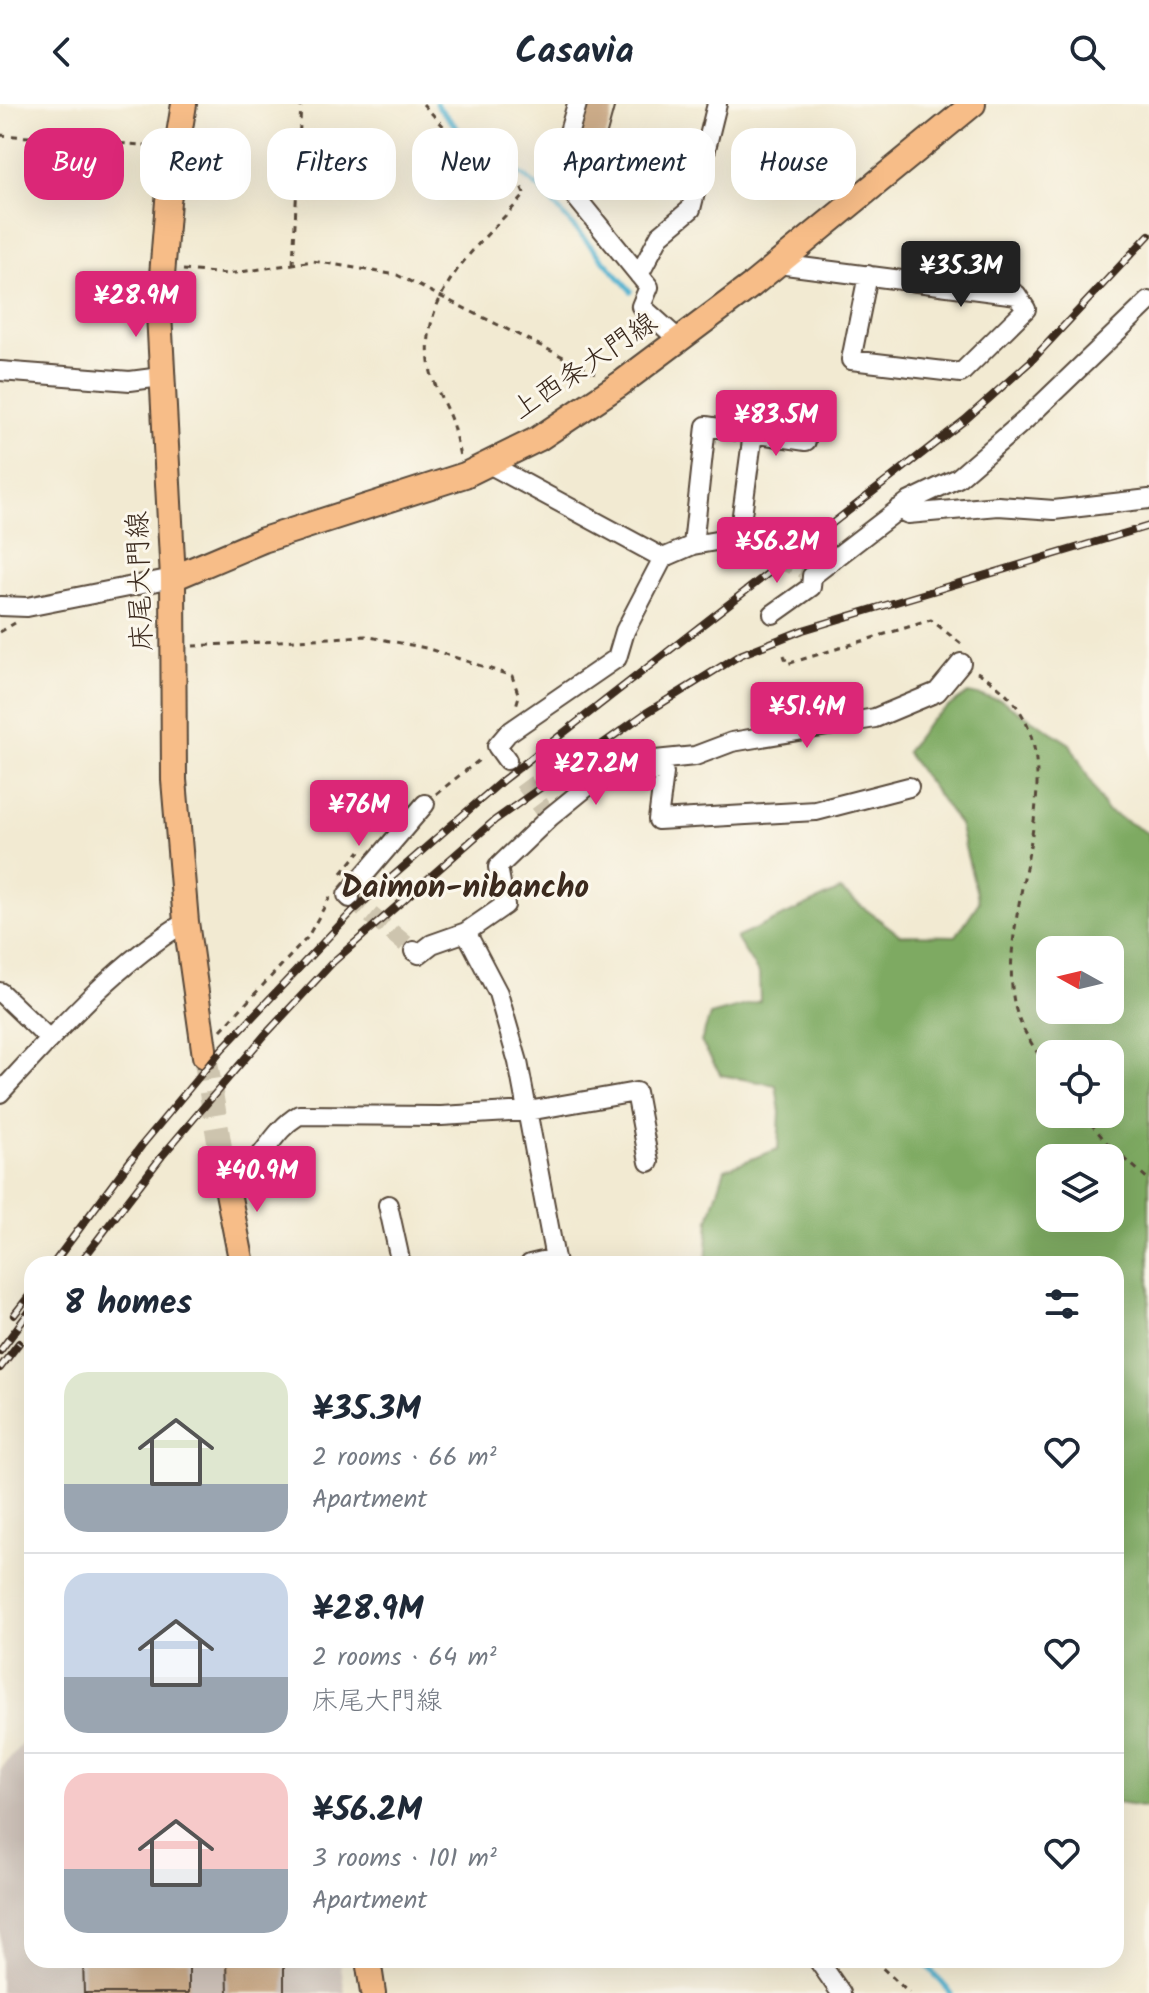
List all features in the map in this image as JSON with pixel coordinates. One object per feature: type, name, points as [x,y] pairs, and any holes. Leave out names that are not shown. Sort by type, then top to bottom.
[{"type":"main road","name":"床尾大門線","points":[[180,128],[184,104]]},
{"type":"main road","name":"上西条大門線","points":[[173,578],[263,540],[465,475],[538,439],[620,384],[778,264],[973,104]]},
{"type":"main road","name":"床尾大門線","points":[[170,200],[161,268],[161,377],[173,578],[174,780],[186,922],[204,1047]]},
{"type":"main road","points":[[225,1177],[240,1256]]},
{"type":"main road","points":[[369,1968],[373,1993]]},
{"type":"street","points":[[577,104],[557,174],[649,287],[641,306],[679,340]]},
{"type":"street","points":[[639,275],[660,235],[691,209],[710,106]]},
{"type":"street","points":[[778,264],[868,275],[1017,295],[1026,309],[961,373],[851,360],[868,275]]},
{"type":"street","points":[[773,614],[811,587],[808,572],[898,509],[958,478],[1024,421],[1149,301]]},
{"type":"street","points":[[0,371],[130,381],[161,377]]},
{"type":"street","points":[[693,545],[706,426],[806,441]]},
{"type":"street","points":[[739,537],[753,433]]},
{"type":"street","points":[[489,464],[663,558]]},
{"type":"street","points":[[898,509],[908,514],[998,506],[1054,510],[1149,499]]},
{"type":"street","points":[[504,746],[617,658],[625,631],[663,558],[693,545],[739,537],[768,550],[776,559]]},
{"type":"street","points":[[0,606],[27,607],[173,578]]},
{"type":"street","points":[[414,951],[419,954],[432,944],[466,932],[505,905],[498,867],[547,814],[615,764],[695,756],[732,742],[875,718],[937,692],[961,663]]},
{"type":"street","points":[[615,764],[664,773],[658,820],[816,811],[909,787]]},
{"type":"street","points":[[342,894],[347,895],[425,804]]},
{"type":"street","points":[[0,1093],[49,1039],[156,939],[186,922]]},
{"type":"street","points":[[466,932],[498,993],[528,1111],[555,1256]]},
{"type":"street","points":[[0,992],[49,1039]]},
{"type":"street","points":[[225,1177],[244,1176],[285,1123],[299,1115],[441,1116],[528,1111],[636,1092],[649,1162]]},
{"type":"street","points":[[388,1205],[399,1256]]},
{"type":"street","points":[[824,1968],[841,1993]]},
{"type":"path","points":[[293,264],[301,104]]},
{"type":"path","points":[[423,104],[479,165],[520,184],[525,195],[465,260],[440,294],[430,327],[429,363],[451,421],[465,475]]},
{"type":"path","points":[[0,135],[140,145]]},
{"type":"path","points":[[161,268],[228,274],[313,261],[397,275],[620,384]]},
{"type":"path","points":[[784,655],[787,664],[931,620],[964,646],[961,663],[990,680],[1015,702],[1034,736],[1038,757],[1036,801],[1011,943],[1014,1002],[1023,1030],[1036,1050]]},
{"type":"path","points":[[173,648],[365,636],[426,648],[512,676],[519,696],[504,746],[425,804]]},
{"type":"path","points":[[339,879],[363,848]]},
{"type":"path","points":[[204,1047],[307,938],[342,894]]},
{"type":"path","points":[[1095,1128],[1149,1180]]},
{"type":"path","points":[[882,1968],[909,1993]]},
{"type":"shaded area","points":[[24,1741],[24,1968],[341,1968],[345,1993],[0,1993],[0,1770]]},
{"type":"green space","points":[[968,693],[1001,700],[1070,744],[1106,810],[1149,834],[1149,1808],[1124,1804],[1124,1256],[707,1256],[709,1219],[725,1169],[778,1149],[780,1112],[776,1085],[721,1075],[701,1042],[710,1015],[760,1001],[759,974],[736,938],[840,890],[900,935],[956,936],[979,902],[959,824],[906,752],[931,719]]},
{"type":"building","points":[[585,104],[615,104],[608,128],[578,128]]},
{"type":"building","points":[[83,1968],[189,1968],[189,1993],[84,1993]]},
{"type":"building","points":[[227,1968],[284,1968],[284,1993],[228,1993]]},
{"type":"waterway","points":[[436,104],[480,154],[524,176],[540,189],[631,291]]},
{"type":"waterway","points":[[929,1968],[951,1993]]},
{"type":"tunnel","points":[[776,559],[803,569]]},
{"type":"tunnel","points":[[507,760],[544,810]]},
{"type":"tunnel","points":[[350,898],[414,951]]},
{"type":"tunnel","points":[[205,1056],[224,1172]]},
{"type":"railway","points":[[59,1256],[142,1145],[222,1049],[353,911],[503,780],[965,420],[1031,361],[1149,235]]},
{"type":"railway","points":[[85,1256],[162,1156],[264,1036],[333,962],[495,820],[646,713],[740,655],[803,630],[1149,526]]},
{"type":"railway","points":[[14,1315],[24,1302]]},
{"type":"railway","points":[[0,1351],[24,1319]]},
{"type":"railway","points":[[0,1368],[19,1343]]},
{"type":"district","name":"Daimon-nibancho","points":[[465,888]]}]
